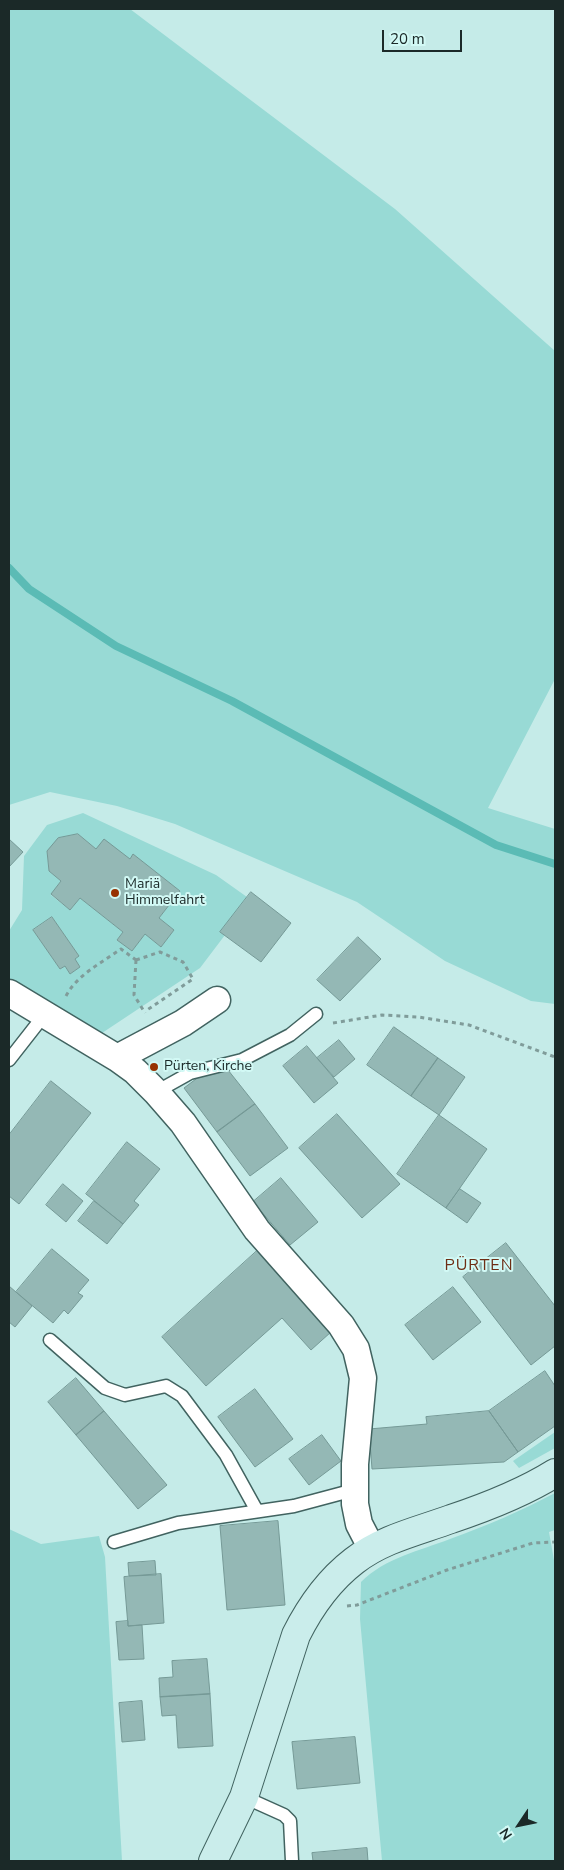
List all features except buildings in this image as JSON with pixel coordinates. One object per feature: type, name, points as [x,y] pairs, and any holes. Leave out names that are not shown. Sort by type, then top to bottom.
[{"type":"main road","points":[[213,1861],[244,1797],[296,1635],[305,1616],[330,1583],[354,1561],[372,1549],[404,1535],[516,1494],[555,1473]]},
{"type":"street","points":[[9,993],[54,1008],[135,1071],[156,1092],[183,1123],[257,1230],[341,1326],[356,1349],[363,1378],[354,1490],[359,1524],[372,1549]]},
{"type":"street","points":[[117,1058],[183,1023],[217,1000]]},
{"type":"lane","points":[[9,1060],[54,1008]]},
{"type":"lane","points":[[156,1092],[190,1073],[242,1060],[290,1035],[316,1014]]},
{"type":"lane","points":[[50,1340],[105,1388],[125,1395],[166,1386],[182,1396],[226,1454],[257,1511]]},
{"type":"lane","points":[[114,1542],[178,1523],[294,1506],[354,1490]]},
{"type":"lane","points":[[244,1797],[284,1815],[290,1821],[292,1861]]},
{"type":"path","points":[[54,1008],[79,978],[121,950],[136,960]]},
{"type":"path","points":[[136,960],[160,952],[182,962],[193,980],[137,1016]]},
{"type":"path","points":[[136,960],[134,995],[141,1007]]},
{"type":"path","points":[[290,1035],[326,1024],[382,1015],[418,1017],[469,1025],[555,1057]]},
{"type":"path","points":[[357,1605],[455,1567],[533,1543],[555,1542]]},
{"type":"shaded area","points":[[9,9],[130,9],[395,209],[555,351],[555,679],[488,808],[555,829],[555,1004],[531,1001],[445,961],[357,902],[175,824],[117,806],[50,792],[9,805]]},
{"type":"shaded area","points":[[83,813],[216,875],[247,897],[221,932],[225,935],[200,968],[96,1037],[9,983],[9,931],[22,910],[24,856],[47,825]],"holes":[[[78,834],[96,849],[130,859],[133,855],[180,891],[159,918],[174,930],[161,947],[145,934],[132,951],[117,940],[123,932],[80,898],[70,910],[51,895],[61,881],[49,871],[47,851]],[[52,917],[79,956],[75,959],[80,967],[70,974],[65,966],[60,969],[33,930]]]},
{"type":"shaded area","points":[[555,1432],[555,1448],[519,1468],[513,1461]]},
{"type":"shaded area","points":[[555,1493],[555,1530],[549,1532],[555,1566],[555,1861],[382,1861],[360,1619],[361,1582],[370,1574],[392,1561],[490,1523]]},
{"type":"shaded area","points":[[9,1529],[41,1544],[99,1536],[105,1557],[122,1861],[9,1861]]},
{"type":"waterway","points":[[9,568],[29,589],[116,646],[232,701],[496,845],[555,864]]},
{"type":"place","name":"Mariä Himmelfahrt","points":[[115,893]]},
{"type":"place","name":"Pürten, Kirche","points":[[154,1067]]},
{"type":"district","name":"PÜRTEN","points":[[479,1266]]}]
